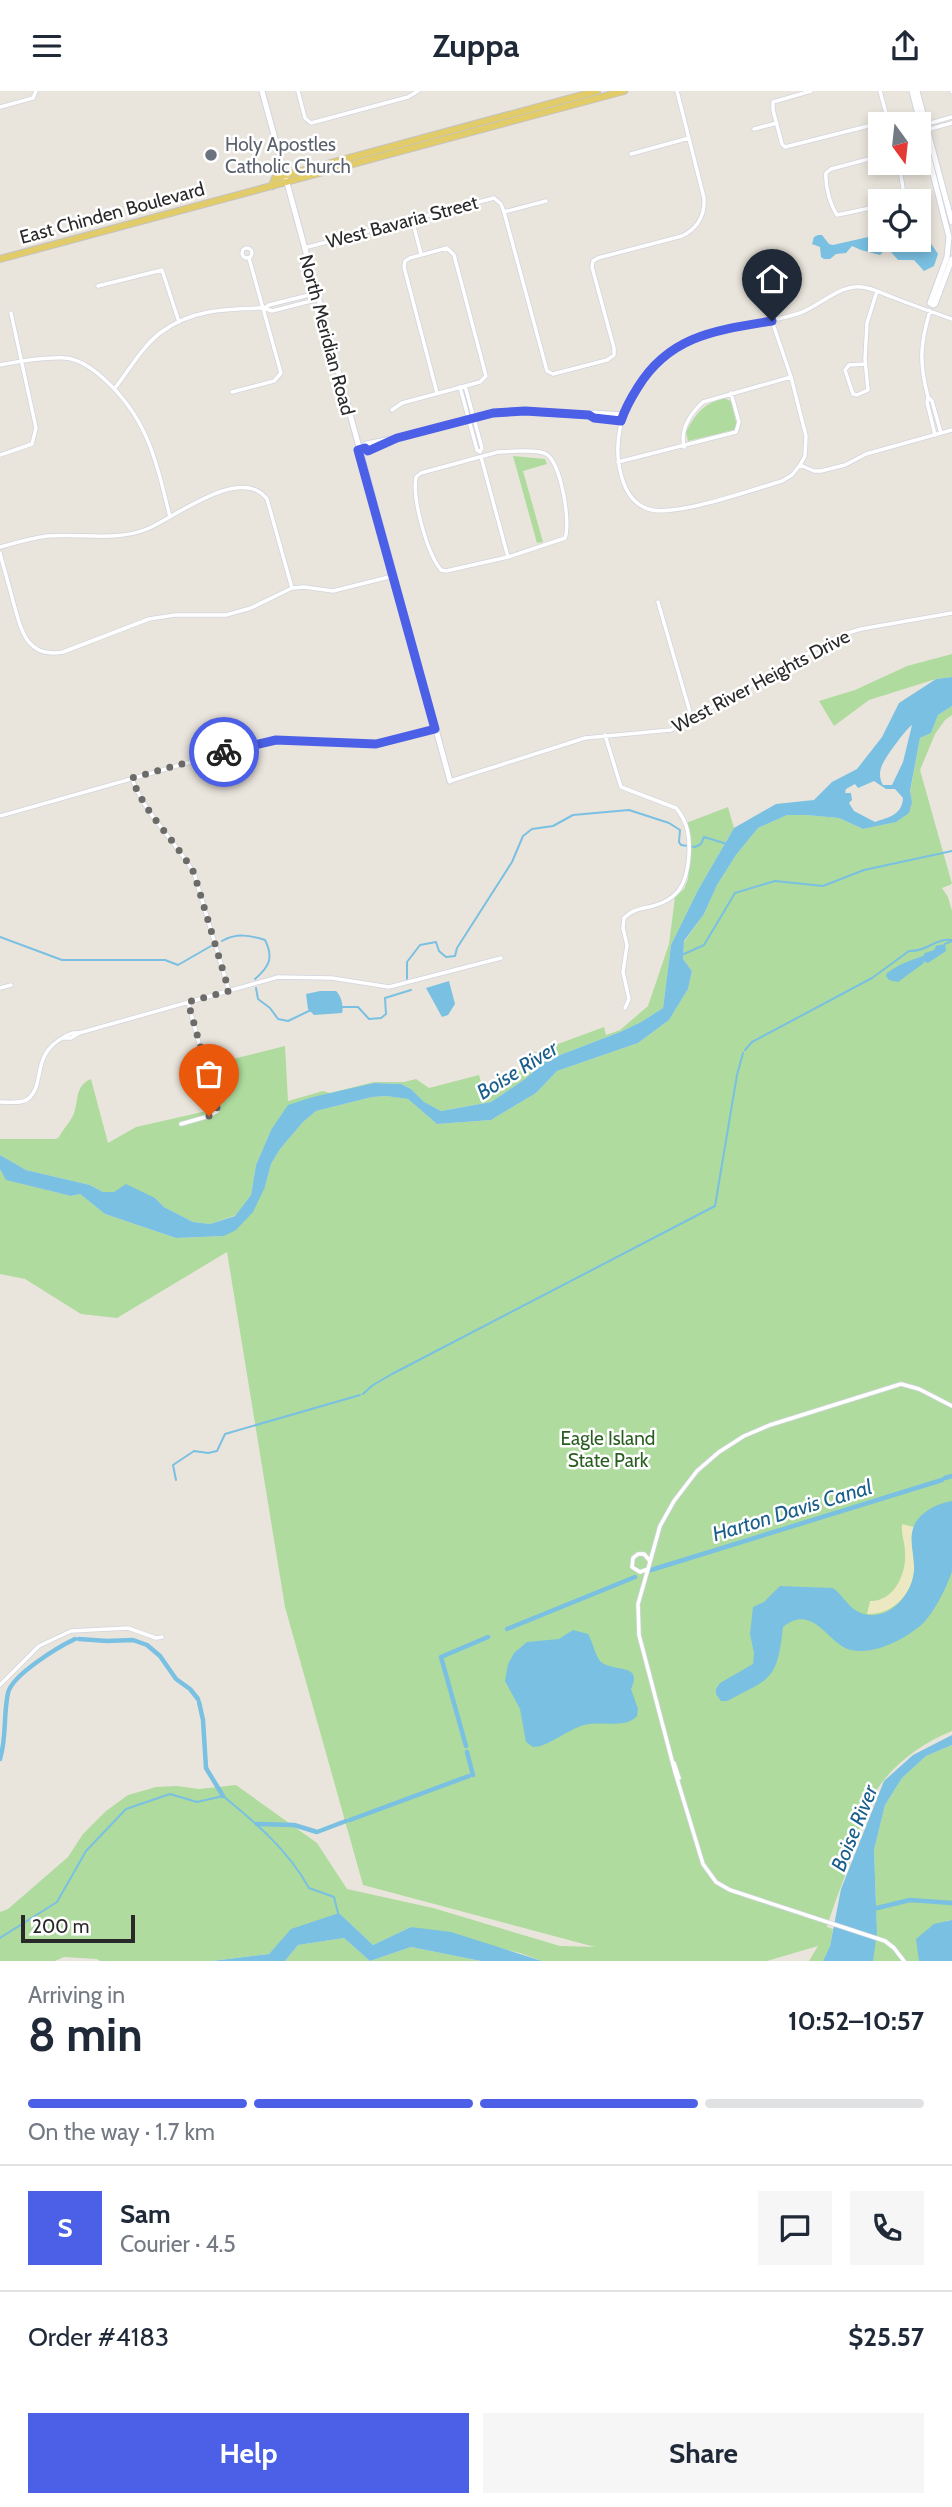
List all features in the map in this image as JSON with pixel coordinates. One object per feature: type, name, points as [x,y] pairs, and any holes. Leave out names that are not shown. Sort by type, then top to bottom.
[{"type":"main road","points":[[286,179],[597,91]]},
{"type":"main road","points":[[286,179],[624,91]]},
{"type":"main road","name":"East Chinden Boulevard","points":[[0,259],[272,186],[275,178],[286,179]]},
{"type":"street","name":"North Meridian Road","points":[[262,91],[304,248],[314,297],[361,449],[450,781]]},
{"type":"street","points":[[298,91],[308,122],[315,123],[418,91]]},
{"type":"street","points":[[504,212],[545,369],[553,374],[607,360],[614,355],[614,348],[592,267],[593,261],[682,236],[697,224],[703,213],[705,202],[677,91]]},
{"type":"street","points":[[811,91],[773,102],[782,144],[785,147],[868,128]]},
{"type":"street","points":[[880,91],[885,112]]},
{"type":"street","points":[[915,91],[919,112]]},
{"type":"street","points":[[0,107],[33,98],[36,93]]},
{"type":"street","points":[[931,125],[952,117]]},
{"type":"street","points":[[754,129],[777,123]]},
{"type":"street","points":[[931,126],[952,123]]},
{"type":"street","points":[[631,154],[689,138]]},
{"type":"street","points":[[931,156],[952,222]]},
{"type":"street","points":[[868,159],[831,169],[826,173],[837,215],[868,209]]},
{"type":"street","points":[[931,164],[951,243],[930,303],[920,351],[922,375],[935,435]]},
{"type":"street","name":"West Bavaria Street","points":[[304,248],[491,198],[499,201],[504,212],[546,201]]},
{"type":"street","points":[[412,219],[421,254]]},
{"type":"street","points":[[391,410],[402,403],[466,386],[484,379],[486,372],[454,255],[450,249],[444,248],[405,261],[404,267],[437,393]]},
{"type":"street","points":[[232,392],[274,381],[280,376],[249,258]]},
{"type":"street","points":[[931,308],[935,304],[952,259]]},
{"type":"street","points":[[98,286],[162,271],[179,322]]},
{"type":"street","points":[[772,321],[791,377],[807,445],[800,465],[792,475],[782,481],[717,500],[659,511],[641,505],[629,495],[618,462],[617,449],[622,418],[645,375],[674,348],[707,334],[772,321],[809,310],[853,287],[864,287],[931,308],[952,320]]},
{"type":"street","points":[[865,364],[849,365],[845,370],[853,394],[868,390],[865,364],[867,323],[877,291]]},
{"type":"street","points":[[115,389],[153,341],[179,322],[211,311],[264,308],[309,295],[314,297]]},
{"type":"street","points":[[0,455],[27,448],[34,442],[36,428],[11,313]]},
{"type":"street","points":[[0,365],[66,358],[96,371],[115,389],[137,417],[149,441],[170,517]]},
{"type":"street","points":[[684,447],[682,432],[695,409],[710,398],[791,377]]},
{"type":"street","points":[[466,386],[471,418]]},
{"type":"street","points":[[460,387],[482,448],[480,454],[508,557]]},
{"type":"street","points":[[618,462],[732,434],[738,430],[739,422],[731,393]]},
{"type":"street","points":[[928,397],[932,401],[941,433]]},
{"type":"street","points":[[361,449],[368,451],[397,438],[506,411],[622,418]]},
{"type":"street","points":[[800,465],[821,471],[845,465],[866,454],[952,430]]},
{"type":"street","points":[[518,451],[548,454],[558,476],[566,506],[565,538],[508,557],[441,570],[422,523],[416,477],[480,454],[518,451]]},
{"type":"street","points":[[0,547],[47,536],[125,535],[148,529],[199,499],[251,488],[260,490],[267,499],[292,588]]},
{"type":"street","points":[[0,553],[22,632],[29,643],[42,651],[63,652],[156,618],[220,616],[239,612],[292,588],[333,591],[393,576]]},
{"type":"street","points":[[659,602],[692,719]]},
{"type":"street","name":"West River Heights Drive","points":[[450,781],[585,738],[671,730],[841,635],[952,613]]},
{"type":"street","points":[[0,815],[265,741],[376,744],[435,729]]},
{"type":"street","points":[[605,735],[618,783],[625,790],[676,808],[686,824],[689,847],[688,872],[685,883],[678,891],[668,900],[638,909],[624,918],[627,945],[623,972],[629,999],[625,1008]]},
{"type":"street","points":[[132,778],[147,810],[194,873],[229,991]]},
{"type":"street","points":[[0,1102],[28,1099],[48,1048],[63,1038],[71,1038],[79,1033],[278,977],[332,978],[393,987],[500,958]]},
{"type":"street","points":[[0,988],[11,985]]},
{"type":"street","points":[[181,1124],[217,1111],[188,1002]]},
{"type":"street","points":[[904,1961],[885,1941],[730,1890],[712,1877],[700,1856],[675,1772],[639,1636],[637,1615],[653,1545],[667,1513],[687,1482],[719,1452],[757,1430],[901,1384],[919,1389],[952,1406]]},
{"type":"street","points":[[642,1586],[638,1572],[632,1567],[632,1560],[635,1555],[653,1545]]},
{"type":"street","points":[[641,1554],[647,1556],[650,1561]]},
{"type":"street","points":[[638,1572],[648,1569]]},
{"type":"street","points":[[0,1685],[39,1646],[71,1631],[128,1628],[156,1638],[162,1637]]},
{"type":"green space","points":[[724,398],[731,401],[737,426],[734,430],[688,441],[686,432],[697,414],[705,406]]},
{"type":"green space","points":[[513,456],[545,459],[547,464],[523,471],[543,542],[537,543]]},
{"type":"green space","points":[[952,654],[952,677],[936,679],[869,700],[834,726],[819,701],[855,690],[907,666]]},
{"type":"green space","name":"Eagle Island State Park","points":[[952,706],[952,715],[935,734],[920,770],[952,884],[942,888],[952,911],[952,1731],[925,1744],[902,1762],[881,1783],[873,1796],[866,1809],[827,1927],[833,1929],[830,1946],[823,1961],[809,1961],[818,1946],[767,1961],[542,1961],[520,1953],[411,1927],[373,1945],[339,1913],[290,1931],[269,1954],[212,1961],[100,1961],[64,1957],[55,1961],[0,1961],[0,1912],[8,1909],[68,1857],[83,1834],[106,1811],[128,1795],[156,1787],[177,1786],[199,1789],[236,1785],[317,1843],[347,1889],[433,1908],[560,1946],[595,1947],[363,1885],[285,1607],[227,1252],[117,1318],[81,1314],[25,1279],[0,1274],[0,1169],[7,1180],[71,1196],[80,1194],[105,1214],[176,1238],[224,1236],[265,1187],[271,1164],[280,1149],[316,1111],[386,1096],[408,1099],[437,1124],[491,1120],[536,1093],[557,1071],[638,1043],[669,1020],[688,989],[692,971],[683,959],[684,942],[704,914],[717,885],[736,855],[758,828],[787,815],[839,818],[863,829],[895,822],[912,802],[910,792],[920,738],[931,733],[938,715]]},
{"type":"green space","points":[[728,807],[734,828],[698,890],[671,945],[663,1008],[620,1032],[547,1060],[491,1102],[441,1111],[423,1102],[411,1089],[401,1084],[374,1083],[331,1094],[271,1130],[256,1165],[251,1195],[236,1215],[210,1224],[193,1222],[164,1207],[155,1198],[103,1192],[90,1185],[26,1170],[0,1155],[0,1139],[59,1137],[73,1116],[82,1085],[91,1079],[108,1143],[136,1127],[220,1108],[209,1065],[285,1046],[288,1101],[323,1091],[330,1093],[374,1082],[404,1082],[416,1079],[429,1088],[479,1075],[484,1092],[512,1074],[531,1067],[528,1055],[604,1027],[606,1035],[620,1030],[648,1006],[669,944],[675,897],[684,889],[688,879],[689,845],[686,823]]},
{"type":"green space","points":[[952,1745],[952,1920],[946,1921],[944,1961],[865,1961],[877,1932],[874,1850],[885,1805],[902,1778],[926,1756]]},
{"type":"green space","points":[[344,1938],[370,1961],[285,1961],[298,1945]]},
{"type":"green space","points":[[411,1947],[481,1961],[370,1961]]},
{"type":"sand","points":[[902,1524],[914,1527],[914,1571],[909,1588],[905,1596],[892,1607],[867,1614],[870,1601],[886,1597],[901,1577],[905,1560]]},
{"type":"water","points":[[822,235],[833,245],[868,237],[868,252],[852,246],[846,253],[824,259],[821,257],[820,247],[812,244],[814,237]]},
{"type":"water","points":[[931,244],[938,254],[934,266],[924,271],[914,260],[898,260],[891,252],[931,252]]},
{"type":"water","points":[[952,677],[952,706],[938,715],[931,733],[920,738],[910,791],[912,802],[909,813],[896,822],[863,829],[839,818],[806,815],[787,815],[758,828],[736,855],[717,885],[704,914],[684,941],[683,959],[692,971],[688,989],[669,1020],[638,1043],[557,1071],[536,1093],[491,1120],[437,1124],[408,1099],[386,1096],[316,1111],[280,1149],[271,1164],[265,1187],[253,1212],[236,1230],[224,1236],[176,1238],[105,1214],[80,1194],[71,1196],[6,1180],[0,1169],[0,1155],[26,1170],[90,1185],[103,1192],[114,1192],[126,1184],[155,1198],[164,1207],[193,1222],[210,1224],[235,1216],[251,1195],[256,1165],[271,1130],[288,1105],[374,1083],[401,1084],[441,1111],[491,1102],[547,1060],[620,1032],[663,1008],[671,945],[698,890],[734,828],[776,804],[814,800],[832,782],[857,769],[882,737],[899,703],[936,679]],"holes":[[[912,725],[903,762],[892,785],[883,785],[880,770],[890,752]],[[874,781],[886,789],[895,789],[903,798],[897,812],[875,822],[854,811],[849,803],[852,800],[851,793],[845,793],[846,789],[855,784],[858,788]]]},
{"type":"water","points":[[945,944],[946,951],[928,963],[923,961],[924,963],[898,982],[889,980],[886,976],[896,967]]},
{"type":"water","points":[[449,981],[455,1004],[448,1015],[442,1017],[426,988]]},
{"type":"water","points":[[336,991],[342,1001],[342,1013],[314,1015],[308,1009],[306,994]]},
{"type":"water","points":[[952,1501],[952,1571],[930,1616],[920,1626],[888,1645],[860,1651],[843,1647],[812,1622],[803,1619],[794,1621],[783,1627],[778,1658],[770,1675],[754,1687],[727,1701],[721,1701],[716,1694],[720,1683],[753,1664],[750,1634],[753,1607],[764,1602],[780,1586],[833,1588],[861,1613],[871,1615],[889,1611],[909,1590],[914,1566],[912,1538],[917,1520],[933,1507]]},
{"type":"water","points":[[573,1630],[588,1634],[596,1655],[605,1665],[625,1669],[633,1675],[631,1689],[638,1709],[637,1716],[627,1722],[582,1726],[546,1744],[533,1747],[526,1742],[520,1709],[505,1681],[508,1664],[514,1653],[527,1642],[559,1639]]},
{"type":"water","points":[[952,1735],[952,1745],[926,1756],[902,1778],[885,1805],[874,1850],[877,1932],[873,1961],[823,1961],[830,1946],[841,1889],[884,1781],[913,1755]]},
{"type":"water","points":[[339,1913],[373,1945],[411,1927],[451,1932],[542,1961],[481,1961],[411,1947],[370,1961],[344,1938],[298,1945],[285,1961],[212,1961],[269,1954],[291,1929]]},
{"type":"water","points":[[952,1920],[952,1961],[919,1961],[916,1939],[934,1924]]},
{"type":"waterway","points":[[407,979],[407,962],[420,945],[436,942],[439,951],[446,957],[455,956],[457,948],[512,862],[523,836],[532,829],[553,826],[573,815],[629,810],[669,823],[680,830],[681,845],[695,847],[701,844],[704,837],[727,844]]},
{"type":"waterway","points":[[684,954],[704,945],[735,893],[775,881],[823,886],[864,870],[952,851]]},
{"type":"waterway","points":[[222,941],[243,936],[265,940],[269,962],[255,979]]},
{"type":"waterway","points":[[0,937],[62,960],[165,960],[178,965],[211,946]]},
{"type":"waterway","points":[[745,1050],[752,1042],[872,978],[909,951],[952,940]]},
{"type":"waterway","points":[[945,944],[952,941]]},
{"type":"waterway","points":[[256,988],[258,999],[270,1008],[278,1019],[288,1021],[311,1010]]},
{"type":"waterway","points":[[341,1007],[358,1007],[369,1019],[381,1018],[386,1014],[385,998],[411,990]]},
{"type":"waterway","points":[[363,1394],[392,1374],[715,1206],[743,1053]]},
{"type":"waterway","points":[[176,1480],[173,1465],[194,1451],[217,1451],[225,1434],[360,1395]]},
{"type":"waterway","name":"Harton Davis Canal","points":[[945,1478],[952,1476]]},
{"type":"waterway","name":"Harton Davis Canal","points":[[651,1570],[942,1480]]},
{"type":"waterway","name":"Harton Davis Canal","points":[[507,1629],[635,1577]]},
{"type":"waterway","name":"Harton Davis Canal","points":[[466,1746],[441,1657],[488,1637]]},
{"type":"waterway","points":[[0,1759],[11,1686],[37,1662],[75,1639]]},
{"type":"waterway","points":[[79,1639],[133,1640],[147,1645],[160,1656],[176,1679],[198,1699]]},
{"type":"waterway","points":[[199,1702],[206,1768],[223,1796]]},
{"type":"waterway","name":"Harton Davis Canal","points":[[467,1752],[473,1775]]},
{"type":"waterway","name":"Harton Davis Canal","points":[[350,1820],[469,1776]]},
{"type":"waterway","points":[[0,1938],[57,1902],[86,1851],[126,1809],[170,1794],[197,1802],[223,1796],[281,1849],[309,1888],[334,1897],[338,1913]]},
{"type":"waterway","name":"Harton Davis Canal","points":[[257,1824],[294,1825],[317,1832],[346,1821]]},
{"type":"waterway","points":[[873,1909],[910,1900],[952,1903]]},
{"type":"way so far","points":[[209,1116],[217,1111],[217,1106],[188,1002],[229,991],[194,873],[147,810],[132,778],[224,752]]},
{"type":"place","name":"Holy Apostles Catholic Church","points":[[211,155]]},
{"type":"route","points":[[224,752],[276,740],[376,744],[435,729],[358,450],[365,448],[368,451],[397,438],[506,411],[589,415],[621,421],[645,375],[674,348],[697,337],[747,324],[772,321]]},
{"type":"water label","name":"Boise River","points":[[517,1070]]},
{"type":"water label","name":"Boise River","points":[[854,1828]]}]
